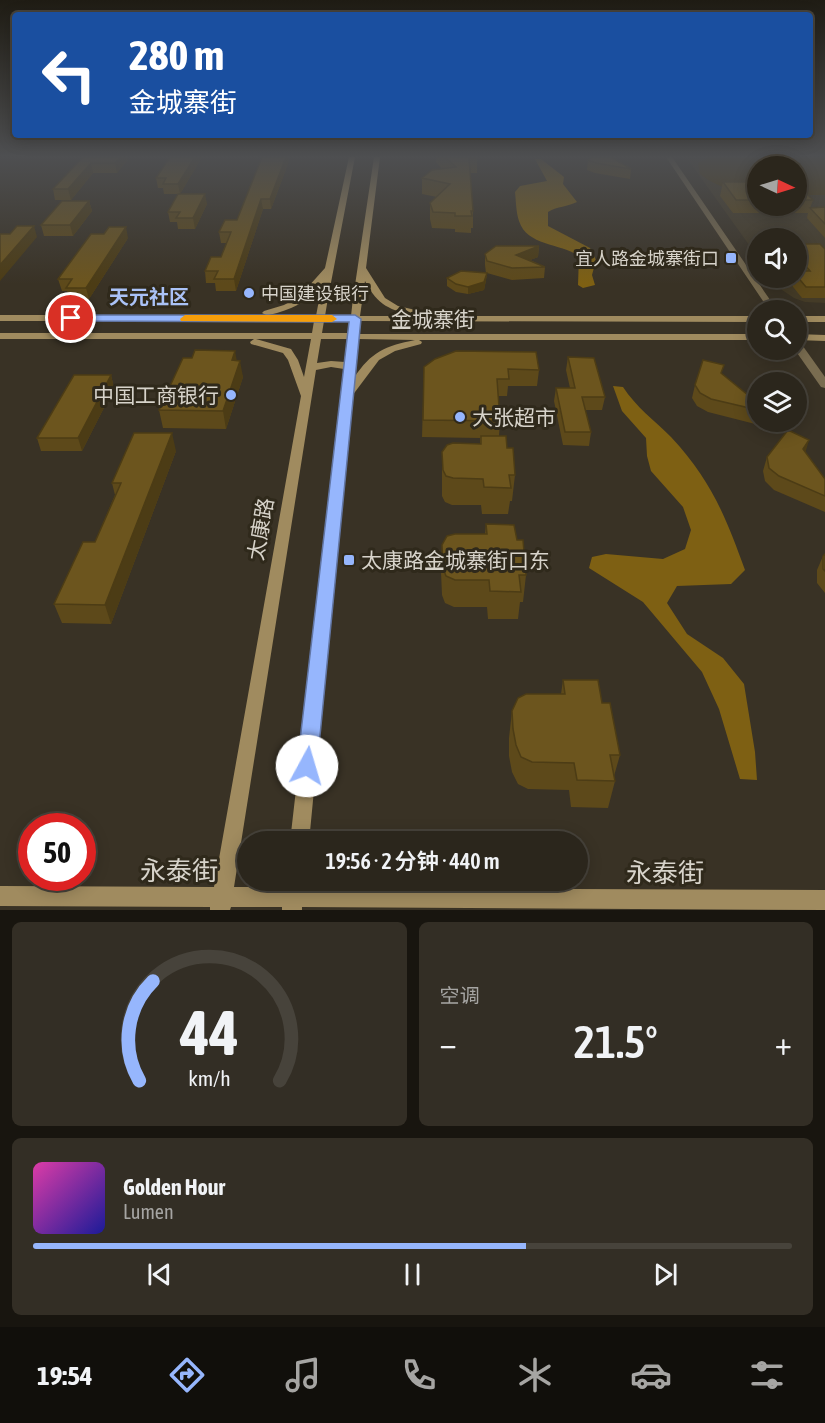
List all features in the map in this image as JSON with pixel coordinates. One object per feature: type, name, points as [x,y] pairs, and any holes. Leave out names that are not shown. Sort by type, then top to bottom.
[{"type":"main road","name":"太康路","points":[[221,904],[316,337],[343,199]]},
{"type":"main road","points":[[300,831],[353,336],[371,199]]},
{"type":"main road","points":[[236,319],[280,311],[297,304],[309,296],[330,266]]},
{"type":"main road","points":[[362,268],[377,297],[386,304],[443,319]]},
{"type":"main road","points":[[325,294],[332,297],[347,297],[358,294]]},
{"type":"main road","name":"金城寨街","points":[[0,318],[747,319]]},
{"type":"main road","points":[[230,336],[247,334],[255,330],[257,326],[253,322],[236,319]]},
{"type":"main road","points":[[429,336],[416,331],[416,326],[419,322],[430,319]]},
{"type":"main road","points":[[807,319],[825,319]]},
{"type":"main road","name":"金城寨街","points":[[0,336],[747,337]]},
{"type":"main road","points":[[230,336],[287,351],[293,360],[306,398]]},
{"type":"main road","points":[[347,398],[369,362],[380,352],[442,336]]},
{"type":"main road","points":[[807,338],[825,338]]},
{"type":"main road","points":[[311,368],[325,363],[339,363],[350,367]]},
{"type":"main road","name":"永泰街","points":[[0,896],[221,904],[293,896],[825,900]]},
{"type":"street","points":[[698,199],[766,300]]},
{"type":"street","points":[[704,199],[747,261]]},
{"type":"street","points":[[807,350],[825,373]]},
{"type":"street","points":[[807,355],[825,385]]},
{"type":"shaded area","points":[[516,199],[575,199],[577,202],[548,212],[548,226],[590,248],[596,260],[592,275],[595,285],[583,288],[578,285],[579,256],[536,240],[529,235],[519,221]]},
{"type":"shaded area","points":[[716,199],[747,199],[747,216],[807,216],[807,199],[825,199],[825,303],[800,300],[780,288],[807,288],[807,228],[747,228],[747,242]]},
{"type":"shaded area","points":[[613,386],[623,387],[697,468],[731,532],[745,570],[731,584],[677,586],[667,603],[687,634],[723,658],[744,684],[757,780],[740,779],[719,709],[702,672],[643,602],[589,568],[592,557],[606,554],[663,559],[685,549],[691,530],[683,507],[651,471],[646,438],[622,411]]},
{"type":"building","points":[[175,199],[202,199],[193,218],[176,218],[180,212],[168,212]]},
{"type":"building","points":[[245,199],[261,199],[234,279],[214,279],[218,271],[205,271],[211,257],[221,257],[231,232],[219,232],[225,220],[237,220]]},
{"type":"building","points":[[434,199],[472,199],[472,216],[433,212],[430,203]]},
{"type":"building","points":[[62,201],[89,201],[70,225],[41,225]]},
{"type":"building","points":[[825,207],[825,224],[810,208]]},
{"type":"building","points":[[17,226],[34,226],[0,265],[0,234],[10,234]]},
{"type":"building","points":[[109,227],[126,227],[86,288],[66,288],[72,279],[58,279],[91,234],[104,234]]},
{"type":"building","points":[[807,244],[820,244],[825,249],[825,287],[807,287],[807,271],[810,271],[807,267]]},
{"type":"building","points":[[496,246],[539,246],[516,255],[545,267],[512,268],[487,261],[485,254]]},
{"type":"building","points":[[461,271],[487,273],[484,282],[468,287],[456,284],[447,278]]},
{"type":"building","points":[[195,350],[235,351],[232,360],[240,361],[223,411],[159,410],[183,358],[192,358]]},
{"type":"building","name":"大张超市","points":[[456,351],[536,352],[539,370],[508,369],[509,379],[497,379],[500,421],[423,420],[424,367],[435,359]]},
{"type":"building","points":[[568,357],[594,358],[605,397],[582,397],[591,432],[565,432],[556,388],[575,388]]},
{"type":"building","points":[[703,360],[724,365],[721,373],[747,394],[747,407],[711,399],[700,393],[695,385]]},
{"type":"building","points":[[74,375],[111,375],[78,438],[37,438]]},
{"type":"building","points":[[786,432],[792,432],[809,440],[803,449],[825,479],[825,496],[779,476],[769,468],[767,457]]},
{"type":"building","points":[[134,433],[172,433],[105,605],[54,604],[83,542],[95,542],[121,483],[112,483]]},
{"type":"building","points":[[481,436],[506,436],[507,448],[513,448],[515,475],[509,475],[511,488],[484,487],[483,479],[446,476],[443,470],[442,452],[447,445],[453,443],[481,444]]},
{"type":"building","points":[[486,524],[514,525],[517,540],[523,540],[526,575],[519,575],[521,592],[490,591],[489,580],[455,580],[446,576],[443,568],[442,545],[447,536],[487,534]]},
{"type":"building","points":[[825,554],[825,571],[823,556]]},
{"type":"building","points":[[563,680],[598,680],[602,703],[610,703],[620,755],[610,755],[615,781],[577,780],[574,763],[532,762],[521,757],[516,745],[512,711],[518,698],[526,694],[565,694]]},
{"type":"slow traffic","points":[[185,319],[332,319]]},
{"type":"place","name":"宜人路金城寨街口","points":[[731,258]]},
{"type":"place","name":"中国建设银行","points":[[249,293]]},
{"type":"place","name":"中国工商银行","points":[[231,395]]},
{"type":"place","name":"大张超市","points":[[460,417]]},
{"type":"place","name":"太康路金城寨街口东","points":[[349,560]]},
{"type":"district","name":"天元社区","points":[[149,296]]},
{"type":"route","points":[[71,318],[355,319],[307,766]]}]
